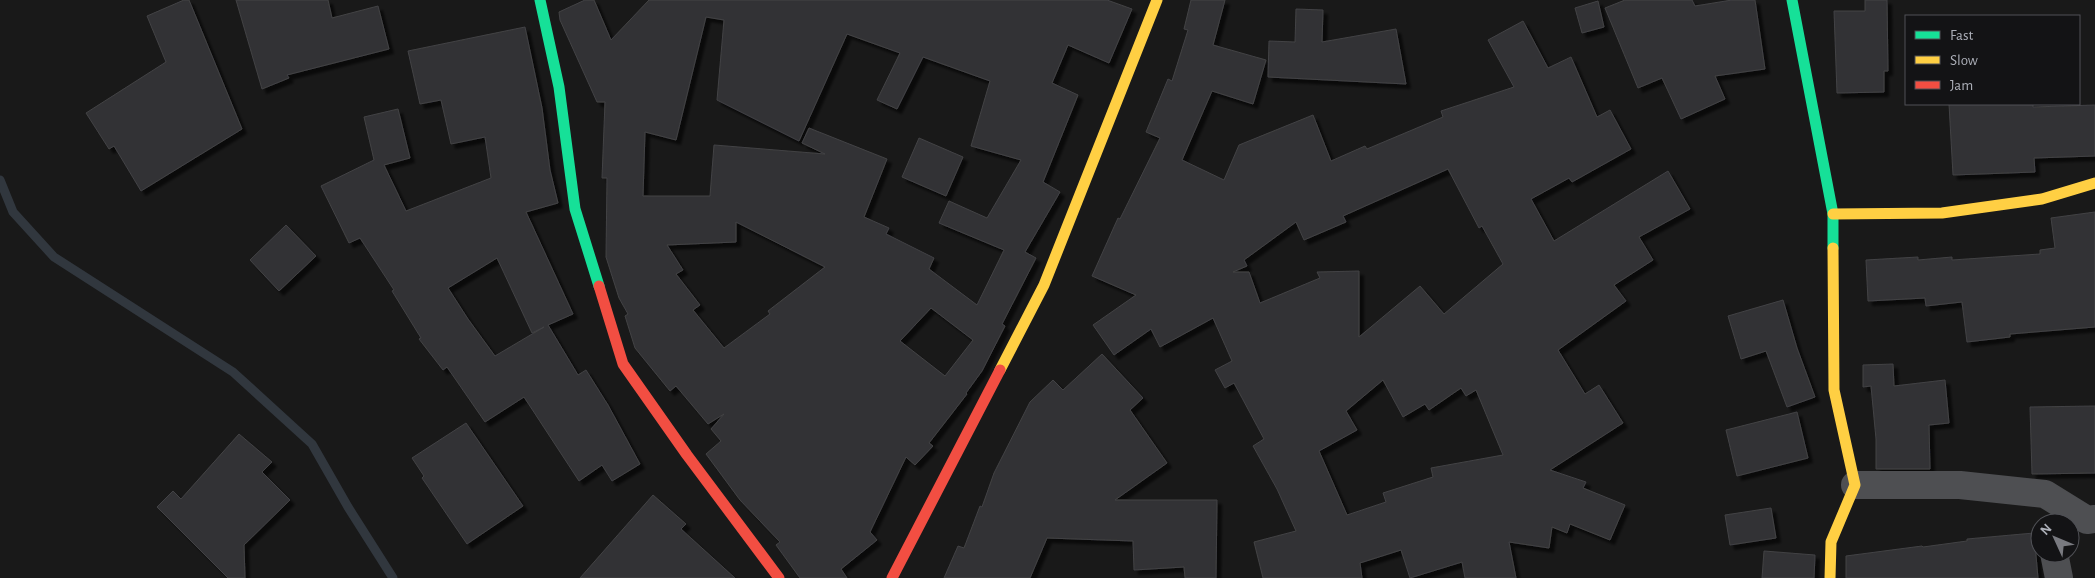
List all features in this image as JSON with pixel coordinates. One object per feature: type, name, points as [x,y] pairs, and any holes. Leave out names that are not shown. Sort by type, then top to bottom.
[{"type":"street","points":[[540,0],[558,88],[575,209],[623,364],[687,455],[778,578]]},
{"type":"street","points":[[892,578],[1044,286],[1157,0]]},
{"type":"street","points":[[1792,0],[1833,214],[1834,390],[1855,485],[1831,542],[1830,578]]},
{"type":"street","points":[[1833,214],[1942,213],[2042,198],[2095,183]]},
{"type":"street","points":[[1855,485],[1960,485],[2045,494],[2087,520],[2095,518]]},
{"type":"street","points":[[2045,494],[2048,513]]},
{"type":"street","points":[[2056,563],[2059,578]]},
{"type":"building","points":[[184,0],[189,0],[242,129],[141,191],[114,146],[109,149],[86,113],[166,62],[147,16]]},
{"type":"building","points":[[236,0],[328,0],[332,18],[378,6],[389,49],[287,75],[289,78],[262,89]]},
{"type":"building","points":[[585,0],[594,0],[611,40],[649,0],[1107,0],[1132,9],[1109,63],[1068,45],[1052,83],[1078,95],[1043,182],[1060,192],[1025,252],[1036,258],[1002,324],[1005,326],[982,371],[967,394],[929,443],[933,446],[915,465],[906,457],[870,532],[877,540],[841,569],[847,578],[800,578],[776,545],[780,542],[740,500],[706,454],[721,441],[711,429],[724,414],[708,424],[676,386],[670,391],[635,348],[625,316],[628,314],[619,298],[606,257],[607,178],[602,178],[605,102],[597,102],[560,20],[559,12]],"holes":[[[706,17],[724,20],[717,100],[799,141],[847,34],[900,53],[877,100],[897,109],[923,57],[990,81],[971,146],[1021,160],[987,218],[949,201],[939,223],[1004,250],[977,305],[929,269],[934,258],[886,234],[889,228],[864,217],[887,159],[809,128],[802,143],[825,154],[714,145],[710,196],[643,196],[645,132],[676,140]],[[736,222],[825,267],[768,311],[770,314],[724,348],[693,310],[700,305],[676,274],[683,270],[667,245],[736,242]],[[931,308],[973,340],[945,376],[900,341]]]},
{"type":"building","points":[[1191,0],[1225,0],[1213,45],[1266,60],[1253,104],[1212,91],[1182,160],[1224,180],[1239,145],[1313,115],[1331,161],[1365,146],[1367,149],[1443,117],[1441,111],[1514,87],[1488,40],[1523,21],[1548,68],[1571,57],[1597,117],[1610,110],[1631,149],[1572,182],[1569,178],[1531,199],[1554,241],[1668,171],[1690,209],[1639,237],[1653,260],[1614,285],[1626,301],[1558,350],[1585,394],[1599,385],[1623,423],[1550,470],[1586,482],[1583,488],[1625,505],[1610,540],[1570,524],[1567,533],[1552,527],[1549,548],[1509,542],[1516,578],[1465,578],[1462,562],[1410,578],[1401,550],[1360,563],[1362,578],[1263,578],[1254,542],[1296,531],[1277,489],[1253,446],[1264,439],[1234,383],[1225,388],[1215,370],[1232,361],[1213,318],[1160,347],[1151,329],[1114,355],[1093,325],[1136,295],[1092,276],[1118,218],[1120,219],[1160,138],[1146,132],[1168,79],[1172,81],[1188,30],[1184,29]],"holes":[[[1448,169],[1479,228],[1482,226],[1503,264],[1444,314],[1420,286],[1359,337],[1359,271],[1317,272],[1320,278],[1260,303],[1249,272],[1233,272],[1247,266],[1244,260],[1296,222],[1304,240],[1346,222],[1343,216]],[[1383,380],[1403,417],[1425,404],[1429,410],[1461,388],[1466,396],[1476,390],[1503,455],[1431,468],[1433,477],[1383,493],[1386,502],[1347,515],[1319,451],[1357,430],[1346,411]]]},
{"type":"building","points":[[1625,0],[1692,0],[1695,6],[1732,0],[1755,0],[1765,69],[1715,76],[1725,99],[1681,119],[1662,78],[1638,88],[1605,8]]},
{"type":"building","points":[[1865,0],[1887,0],[1888,71],[1884,71],[1884,92],[1837,93],[1834,11],[1865,11]]},
{"type":"building","points":[[1598,1],[1604,27],[1582,33],[1575,8]]},
{"type":"building","points":[[1296,9],[1323,10],[1322,42],[1396,29],[1406,84],[1268,77],[1269,41],[1295,42]]},
{"type":"building","points":[[525,27],[542,108],[550,170],[558,203],[526,212],[573,314],[548,325],[578,375],[586,370],[608,405],[640,464],[612,481],[602,465],[579,481],[524,397],[485,422],[447,367],[443,370],[419,339],[421,338],[392,291],[394,290],[360,238],[349,243],[321,186],[374,160],[364,117],[398,109],[410,158],[384,165],[406,211],[491,178],[485,137],[451,144],[441,100],[420,104],[408,51]],"holes":[[[497,258],[532,333],[544,327],[495,356],[448,288]]]},
{"type":"building","points":[[1949,105],[2033,105],[2033,107],[2095,105],[2095,156],[2034,158],[2035,172],[1953,175]]},
{"type":"building","points":[[919,138],[963,157],[946,196],[902,177]]},
{"type":"building","points":[[2095,212],[2095,327],[2010,334],[2010,337],[1967,342],[1962,302],[1926,306],[1925,298],[1868,301],[1866,260],[1918,257],[1918,260],[1952,257],[1952,260],[2040,254],[2040,250],[2055,248],[2051,218]]},
{"type":"building","points":[[286,225],[316,256],[279,291],[250,260]]},
{"type":"building","points":[[1783,300],[1797,348],[1815,397],[1787,407],[1766,351],[1741,359],[1728,316]]},
{"type":"building","points":[[1102,354],[1143,398],[1130,410],[1167,463],[1115,500],[1217,500],[1216,578],[1185,578],[1184,567],[1134,570],[1133,541],[1047,538],[1030,578],[944,578],[958,546],[964,548],[994,473],[1030,402],[1053,380],[1063,390]]},
{"type":"building","points":[[1893,364],[1894,386],[1945,380],[1949,423],[1929,425],[1930,469],[1876,469],[1876,439],[1871,386],[1863,387],[1863,365]]},
{"type":"building","points":[[2095,406],[2095,473],[2032,474],[2030,407]]},
{"type":"building","points":[[1797,412],[1808,458],[1737,476],[1726,430]]},
{"type":"building","points":[[466,423],[523,506],[467,544],[422,478],[424,476],[412,458]]},
{"type":"building","points":[[239,434],[272,462],[262,472],[290,500],[244,545],[245,578],[228,578],[157,507],[173,491],[181,499]]},
{"type":"building","points":[[653,495],[686,524],[681,529],[735,578],[580,578]]},
{"type":"building","points":[[1771,508],[1776,538],[1730,545],[1725,515]]},
{"type":"building","points":[[2030,533],[2030,563],[2037,563],[2038,578],[1846,578],[1846,556],[1967,541],[1967,539]]},
{"type":"building","points":[[1764,551],[1815,555],[1814,578],[1762,578]]},
{"type":"waterway","points":[[0,180],[13,212],[54,257],[233,372],[312,444],[348,507],[393,578]]},
{"type":"traffic: fast","points":[[540,0],[559,87],[575,209],[599,286]]},
{"type":"traffic: fast","points":[[1792,0],[1833,214],[1833,248]]},
{"type":"traffic: slow","points":[[1000,370],[1044,285],[1157,0]]},
{"type":"traffic: slow","points":[[1833,214],[1942,213],[2042,199],[2095,183]]},
{"type":"traffic: slow","points":[[1830,578],[1831,542],[1855,485],[1834,390],[1833,248]]},
{"type":"traffic: jam","points":[[599,286],[623,364],[687,455],[779,578]]},
{"type":"traffic: jam","points":[[892,578],[1000,370]]}]
